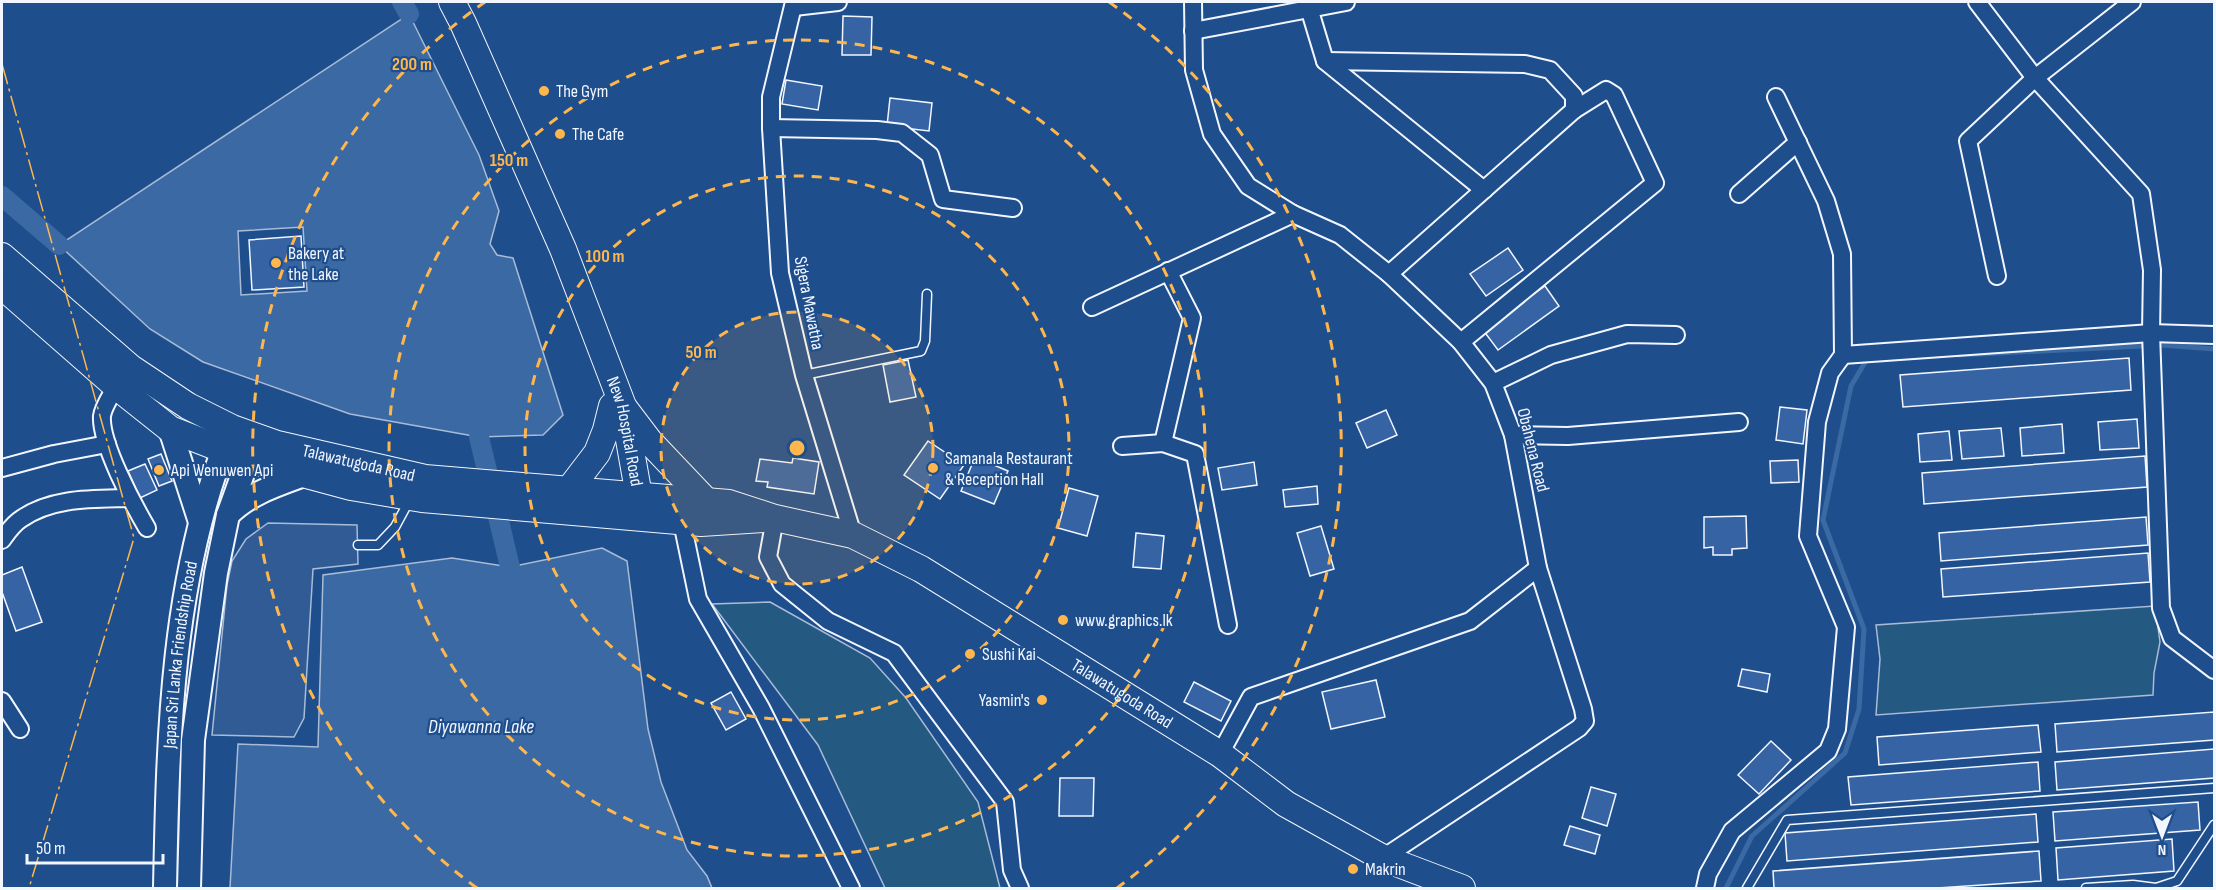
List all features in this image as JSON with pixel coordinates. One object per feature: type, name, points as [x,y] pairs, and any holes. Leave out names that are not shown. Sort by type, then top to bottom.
[{"type":"main road","name":"New Hospital Road","points":[[452,2],[563,249],[608,366],[617,406],[629,506]]},
{"type":"main road","name":"Talawatugoda Road","points":[[2,256],[131,368],[188,406],[228,439]]},
{"type":"main road","name":"Talawatugoda Road","points":[[2,286],[116,386],[170,429],[228,439],[252,448],[304,475],[420,492],[629,506],[706,501],[729,503],[775,518],[853,535],[921,569],[1220,754],[1287,804],[1383,858],[1462,888]]},
{"type":"main road","points":[[568,491],[597,453],[617,406],[706,501]]},
{"type":"main road","points":[[170,429],[200,522]]},
{"type":"main road","name":"Japan Sri Lanka Friendship Road","points":[[165,888],[171,717],[181,627],[200,522],[228,439]]},
{"type":"main road","name":"Talawatugoda Road","points":[[252,448],[320,455],[420,492]]},
{"type":"main road","name":"Japan Sri Lanka Friendship Road","points":[[189,888],[193,740],[216,573],[228,515],[252,448]]},
{"type":"main road","points":[[228,515],[236,507],[262,491],[304,475]]},
{"type":"main road","name":"Talawatugoda Road","points":[[520,498],[568,491],[682,522],[723,523],[775,518]]},
{"type":"street","points":[[794,4],[838,2]]},
{"type":"street","name":"Obahena Road","points":[[1193,2],[1194,70],[1212,134],[1248,186],[1293,214],[1340,235],[1389,274],[1461,342],[1493,383],[1513,435],[1538,568],[1585,721],[1579,728],[1383,858]]},
{"type":"street","points":[[1193,31],[1346,2]]},
{"type":"street","points":[[1977,2],[2035,78],[2141,194],[2152,270],[2151,342],[2161,608],[2172,638],[2214,670]]},
{"type":"street","points":[[1997,276],[1968,141],[2035,78],[2132,2]]},
{"type":"street","name":"Sigera Mawatha","points":[[794,4],[771,97],[780,273],[804,375],[853,535]]},
{"type":"street","points":[[1309,8],[1325,61],[1484,190]]},
{"type":"street","points":[[1325,61],[1525,64],[1550,70],[1574,96],[1574,110]]},
{"type":"street","points":[[1389,274],[1574,110],[1606,90],[1614,94],[1655,183],[1461,342]]},
{"type":"street","points":[[1706,888],[1708,874],[1732,831],[1828,751],[1837,729],[1846,627],[1808,536],[1818,422],[1830,373],[1843,355],[1842,254],[1826,201],[1776,97]]},
{"type":"street","points":[[771,128],[877,130],[902,133],[930,155],[943,199],[1013,208]]},
{"type":"street","points":[[1739,194],[1798,142]]},
{"type":"street","points":[[1092,307],[1293,214]]},
{"type":"street","points":[[1163,443],[1192,318],[1168,271]]},
{"type":"street","points":[[1493,383],[1551,355],[1628,334],[1676,335]]},
{"type":"street","points":[[1843,355],[2151,342],[2214,335]]},
{"type":"street","points":[[116,386],[102,415],[107,444],[130,498],[147,528]]},
{"type":"street","points":[[1513,435],[1568,436],[1739,422]]},
{"type":"street","points":[[1122,446],[1163,443],[1195,454],[1228,625]]},
{"type":"street","points":[[2,468],[54,454],[107,444]]},
{"type":"street","points":[[2,540],[20,520],[47,505],[87,499],[130,498]]},
{"type":"street","points":[[775,518],[768,557],[782,584],[828,621],[894,653],[1005,802],[1012,870],[1020,888]]},
{"type":"street","points":[[682,522],[698,599],[761,708],[851,888]]},
{"type":"street","points":[[1220,754],[1251,697],[1470,621],[1538,568]]},
{"type":"street","points":[[2,700],[20,729]]},
{"type":"lane","points":[[804,375],[921,351],[925,341],[927,294]]},
{"type":"lane","points":[[358,545],[378,545],[420,492]]},
{"type":"lane","points":[[1747,888],[1786,820],[2214,788]]},
{"type":"lane","points":[[2086,888],[2133,885],[2155,888],[2177,881],[2214,825]]},
{"type":"shaded area","points":[[268,523],[357,525],[358,564],[313,569],[304,718],[294,737],[212,735],[227,585],[232,561],[246,539]]},
{"type":"shaded area","points":[[770,602],[870,658],[906,698],[978,802],[1000,888],[885,888],[818,745],[712,604]]},
{"type":"shaded area","points":[[2155,606],[2160,642],[2154,673],[2153,695],[1876,715],[1880,659],[1876,625]]},
{"type":"water","points":[[409,14],[479,155],[499,211],[490,244],[497,255],[513,258],[563,415],[543,435],[479,437],[350,414],[203,362],[150,329],[59,245]],"holes":[[[303,227],[307,291],[241,295],[238,231]]]},
{"type":"water","name":"Diyawanna Lake","points":[[602,548],[627,561],[648,729],[661,782],[687,850],[707,876],[712,888],[230,888],[238,744],[318,747],[323,575],[452,558],[510,567]]},
{"type":"building","points":[[843,16],[872,17],[871,55],[842,55]]},
{"type":"building","points":[[786,80],[822,86],[818,110],[782,104]]},
{"type":"building","points":[[890,98],[932,103],[929,131],[887,126]]},
{"type":"building","name":"Bakery at the Lake","points":[[301,236],[304,287],[252,290],[249,240]]},
{"type":"building","points":[[1508,248],[1523,270],[1486,296],[1470,274]]},
{"type":"building","points":[[1545,286],[1559,306],[1498,350],[1483,330]]},
{"type":"building","points":[[2129,358],[2131,390],[1903,407],[1900,375]]},
{"type":"building","points":[[908,360],[916,397],[890,402],[883,365]]},
{"type":"building","points":[[1780,407],[1807,410],[1803,444],[1776,440]]},
{"type":"building","points":[[1386,410],[1397,435],[1367,448],[1356,423]]},
{"type":"building","points":[[2137,419],[2139,448],[2100,450],[2098,422]]},
{"type":"building","points":[[2062,424],[2064,453],[2022,456],[2020,428]]},
{"type":"building","points":[[2001,428],[2004,456],[1962,459],[1959,431]]},
{"type":"building","points":[[1949,431],[1952,460],[1920,462],[1918,434]]},
{"type":"building","points":[[928,441],[964,465],[940,499],[904,475]]},
{"type":"building","points":[[161,454],[172,481],[159,486],[148,459]]},
{"type":"building","points":[[2145,456],[2147,487],[1924,504],[1922,473]]},
{"type":"building","points":[[975,457],[1008,471],[994,504],[961,491]]},
{"type":"building","points":[[793,458],[819,462],[814,494],[767,487],[768,482],[756,481],[760,459],[792,463]]},
{"type":"building","points":[[1798,460],[1799,482],[1771,483],[1770,461]]},
{"type":"building","points":[[1254,462],[1257,485],[1222,490],[1218,468]]},
{"type":"building","points":[[145,464],[157,490],[140,498],[128,471]]},
{"type":"building","points":[[1317,486],[1318,504],[1285,507],[1283,490]]},
{"type":"building","points":[[1069,488],[1098,496],[1087,536],[1058,528]]},
{"type":"building","points":[[1746,516],[1747,548],[1732,549],[1732,555],[1713,555],[1713,547],[1704,548],[1704,517]]},
{"type":"building","points":[[2146,517],[2148,545],[1941,561],[1939,533]]},
{"type":"building","points":[[1321,526],[1334,569],[1310,576],[1297,533]]},
{"type":"building","points":[[1136,533],[1164,536],[1161,569],[1133,567]]},
{"type":"building","points":[[2148,553],[2150,582],[1943,597],[1941,569]]},
{"type":"building","points":[[22,567],[42,622],[16,631],[2,592],[2,575]]},
{"type":"building","points":[[1742,669],[1770,674],[1767,692],[1738,686]]},
{"type":"building","points":[[1376,680],[1385,717],[1331,729],[1322,692]]},
{"type":"building","points":[[1194,682],[1231,701],[1221,721],[1184,702]]},
{"type":"building","points":[[731,692],[746,719],[726,730],[711,703]]},
{"type":"building","points":[[2214,712],[2214,740],[2057,752],[2055,724]]},
{"type":"building","points":[[2038,725],[2041,752],[1879,765],[1877,737]]},
{"type":"building","points":[[1771,741],[1791,760],[1759,794],[1738,775]]},
{"type":"building","points":[[2214,749],[2214,778],[2057,790],[2055,762]]},
{"type":"building","points":[[2038,762],[2040,791],[1851,805],[1848,777]]},
{"type":"building","points":[[1060,778],[1094,778],[1093,816],[1059,816]]},
{"type":"building","points":[[1591,787],[1616,794],[1607,826],[1582,818]]},
{"type":"building","points":[[2198,802],[2200,830],[2055,841],[2053,812]]},
{"type":"building","points":[[2036,814],[2038,842],[1787,861],[1785,833]]},
{"type":"building","points":[[1570,826],[1600,835],[1595,854],[1564,845]]},
{"type":"building","points":[[2172,839],[2174,871],[2058,880],[2056,848]]},
{"type":"building","points":[[2039,851],[2041,881],[1937,888],[1774,888],[1773,871]]},
{"type":"waterway","points":[[402,2],[409,14]]},
{"type":"waterway","points":[[2,196],[59,245]]},
{"type":"waterway","points":[[1958,355],[2162,345],[2214,349]]},
{"type":"waterway","points":[[1726,888],[1752,836],[1845,753],[1859,709],[1864,629],[1823,520],[1851,386],[1867,359],[1871,359]]},
{"type":"waterway","points":[[479,437],[510,567]]},
{"type":"power","points":[[2,64],[134,538],[29,888]]},
{"type":"place","name":"The Gym","points":[[544,91]]},
{"type":"place","name":"The Cafe","points":[[560,134]]},
{"type":"place","name":"Bakery at the Lake","points":[[276,263]]},
{"type":"place","name":"Samanala Restaurant & Reception Hall","points":[[933,468]]},
{"type":"place","name":"Api Wenuwen Api","points":[[159,470]]},
{"type":"place","name":"www.graphics.lk","points":[[1063,620]]},
{"type":"place","name":"Sushi Kai","points":[[970,654]]},
{"type":"place","name":"Yasmin's","points":[[1042,700]]},
{"type":"place","name":"Makrin","points":[[1353,869]]}]
